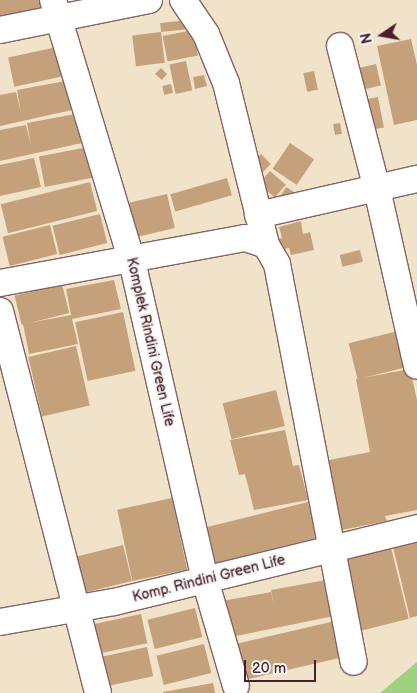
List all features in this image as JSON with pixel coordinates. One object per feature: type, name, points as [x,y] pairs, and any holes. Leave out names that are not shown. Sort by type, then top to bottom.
[{"type":"street","points":[[0,30],[55,10],[150,0]]},
{"type":"street","points":[[183,0],[206,34],[226,83],[266,245],[277,264],[354,662]]},
{"type":"street","name":"Komplek Rindini Green Life","points":[[55,10],[132,260],[205,580],[236,686]]},
{"type":"street","points":[[340,46],[377,189],[417,366]]},
{"type":"street","points":[[258,215],[417,179]]},
{"type":"street","points":[[0,283],[245,238],[266,245]]},
{"type":"street","points":[[0,311],[98,693]]},
{"type":"street","name":"Komp. Rindini Green Life","points":[[0,622],[76,610],[205,580],[243,569],[332,550],[417,528]]},
{"type":"green space","points":[[417,662],[417,693],[380,693]]},
{"type":"building","points":[[0,0],[46,0],[49,16],[0,24]]},
{"type":"building","points":[[189,20],[190,29],[161,32],[160,23]]},
{"type":"building","points":[[193,30],[198,56],[168,61],[163,36]]},
{"type":"building","points":[[161,32],[165,63],[136,66],[132,36]]},
{"type":"building","points":[[411,39],[417,65],[417,120],[394,125],[377,46]]},
{"type":"building","points":[[57,47],[63,76],[14,87],[8,57]]},
{"type":"building","points":[[186,61],[192,90],[176,94],[169,65]]},
{"type":"building","points":[[376,64],[381,85],[356,91],[351,70]]},
{"type":"building","points":[[161,68],[167,74],[162,80],[155,74]]},
{"type":"building","points":[[314,71],[318,90],[307,92],[303,73]]},
{"type":"building","points":[[204,75],[207,86],[195,89],[193,77]]},
{"type":"building","points":[[65,81],[72,110],[0,126],[0,95],[16,92],[21,113],[17,90]]},
{"type":"building","points":[[171,84],[173,93],[164,95],[162,86]]},
{"type":"building","points":[[378,97],[384,127],[360,132],[354,102]]},
{"type":"building","points":[[75,114],[82,143],[0,161],[0,130],[26,125],[31,146],[27,123]]},
{"type":"building","points":[[340,123],[342,134],[335,135],[333,124]]},
{"type":"building","points":[[290,143],[314,159],[297,185],[273,169]]},
{"type":"building","points":[[88,147],[94,177],[45,187],[39,157]]},
{"type":"building","points":[[261,154],[271,164],[263,172],[253,162]]},
{"type":"building","points":[[34,158],[41,187],[0,196],[0,165]]},
{"type":"building","points":[[270,171],[286,185],[275,198],[259,184]]},
{"type":"building","points":[[227,178],[232,195],[175,212],[170,194]]},
{"type":"building","points":[[90,182],[97,211],[8,233],[1,204]]},
{"type":"building","points":[[286,187],[299,195],[293,204],[280,196]]},
{"type":"building","points":[[167,194],[175,228],[137,237],[129,203]]},
{"type":"building","points":[[100,214],[107,243],[60,255],[52,226]]},
{"type":"building","points":[[301,221],[303,234],[310,232],[314,250],[291,255],[289,248],[279,250],[277,239],[282,238],[279,227]]},
{"type":"building","points":[[50,225],[57,254],[10,266],[2,237]]},
{"type":"building","points":[[360,250],[363,262],[343,267],[340,255]]},
{"type":"building","points":[[114,280],[121,309],[72,319],[78,344],[29,354],[23,324],[71,315],[66,289]]},
{"type":"building","points":[[62,284],[69,313],[22,325],[14,296]]},
{"type":"building","points":[[123,312],[135,371],[88,381],[75,322]]},
{"type":"building","points":[[402,330],[411,366],[358,379],[349,343]]},
{"type":"building","points":[[76,346],[90,405],[42,416],[28,357]]},
{"type":"building","points":[[410,369],[417,400],[417,510],[385,516],[387,521],[332,532],[319,462],[370,452],[356,379]]},
{"type":"building","points":[[276,390],[285,426],[232,439],[223,403]]},
{"type":"building","points":[[285,430],[293,466],[299,465],[308,500],[254,510],[245,474],[239,475],[230,440]]},
{"type":"building","points":[[172,498],[187,569],[132,581],[117,510]]},
{"type":"building","points":[[308,502],[317,538],[211,564],[202,528]]},
{"type":"building","points":[[417,543],[417,616],[410,618],[393,547]]},
{"type":"building","points":[[123,545],[132,581],[80,594],[71,558]]},
{"type":"building","points":[[391,548],[409,619],[355,632],[338,561]]},
{"type":"building","points":[[326,580],[334,616],[226,638],[217,602],[271,592],[274,605],[271,590]]},
{"type":"building","points":[[195,608],[202,637],[155,649],[147,620]]},
{"type":"building","points":[[141,614],[147,643],[99,654],[93,624]]},
{"type":"building","points":[[335,621],[343,657],[235,682],[227,646]]},
{"type":"building","points":[[204,644],[211,673],[164,685],[156,656]]},
{"type":"building","points":[[147,647],[153,676],[105,687],[99,657]]},
{"type":"building","points":[[213,683],[215,693],[163,693],[163,692]]}]
